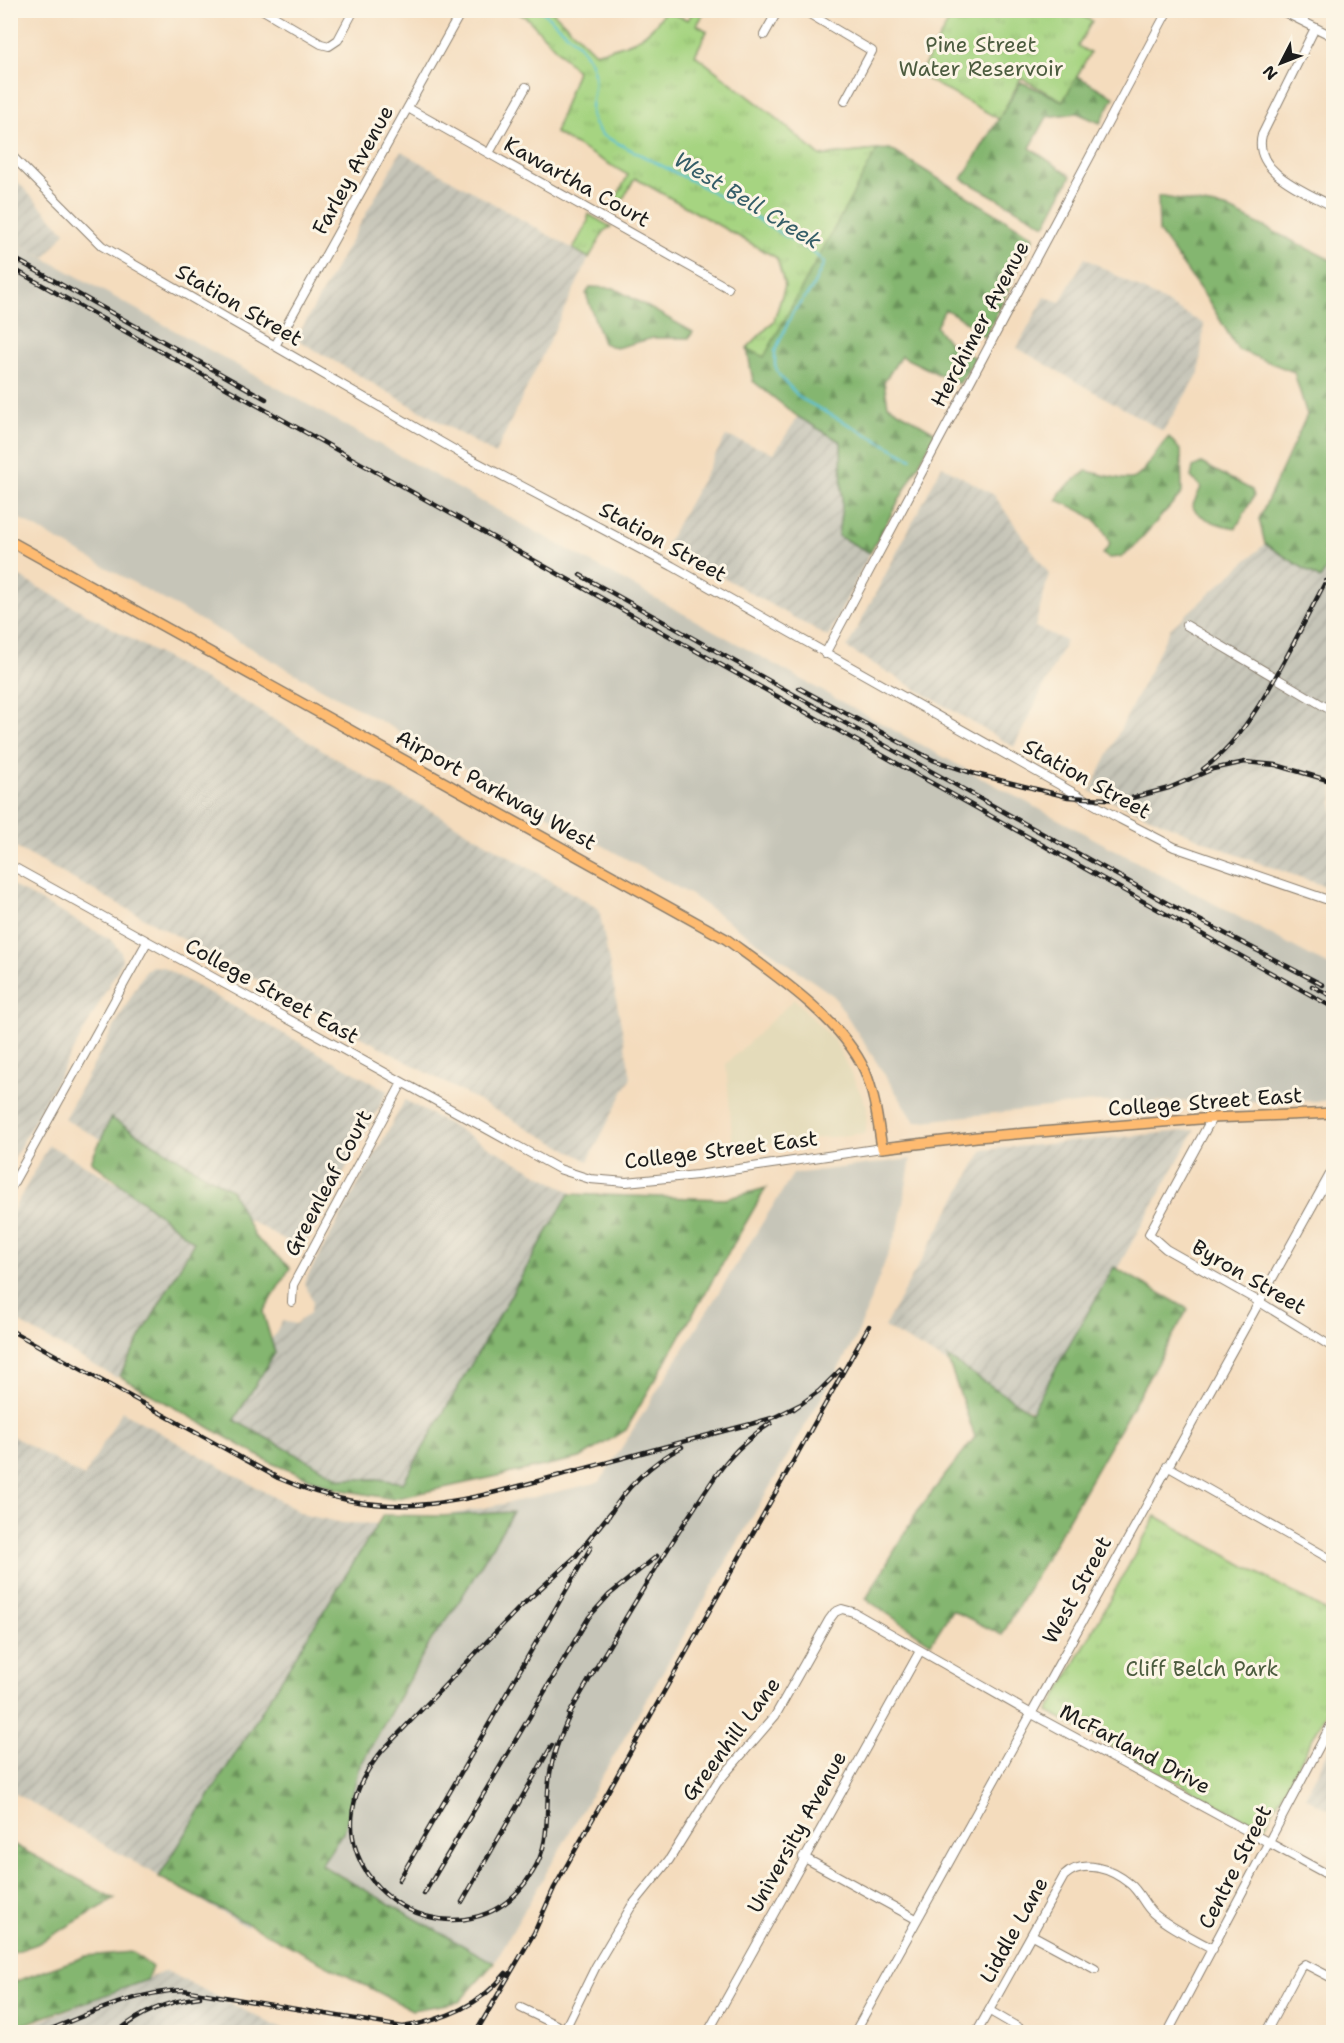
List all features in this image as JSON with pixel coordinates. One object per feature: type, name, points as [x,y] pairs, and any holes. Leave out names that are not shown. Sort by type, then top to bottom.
[{"type":"main road","name":"Airport Parkway West","points":[[10,541],[726,939],[788,984],[849,1045],[865,1071],[882,1148]]},
{"type":"main road","name":"College Street East","points":[[882,1148],[977,1137],[1212,1118],[1334,1113]]},
{"type":"street","points":[[263,10],[321,44],[329,46],[338,40],[354,10]]},
{"type":"street","points":[[447,10],[460,14]]},
{"type":"street","points":[[764,35],[778,10]]},
{"type":"street","points":[[803,10],[872,51],[845,101]]},
{"type":"street","name":"Herchimer Avenue","points":[[825,654],[1168,10]]},
{"type":"street","points":[[1280,10],[1334,37]]},
{"type":"street","name":"Farley Avenue","points":[[275,346],[460,14]]},
{"type":"street","points":[[1315,28],[1262,135],[1261,151],[1268,165],[1280,176],[1334,207]]},
{"type":"street","points":[[489,153],[526,87]]},
{"type":"street","name":"Kawartha Court","points":[[408,108],[728,288]]},
{"type":"street","name":"Station Street","points":[[10,154],[102,246],[465,456],[672,566],[825,654],[1174,847],[1334,902]]},
{"type":"street","points":[[1186,625],[1334,712]]},
{"type":"street","name":"College Street East","points":[[10,865],[528,1154],[559,1169],[590,1179],[626,1182],[697,1175],[882,1148]]},
{"type":"street","points":[[10,1189],[147,942]]},
{"type":"street","name":"Greenleaf Court","points":[[292,1302],[293,1285],[402,1083]]},
{"type":"street","name":"Byron Street","points":[[1212,1118],[1149,1234],[1166,1249],[1258,1301],[1334,1348]]},
{"type":"street","name":"West Street","points":[[855,2032],[1334,1167]]},
{"type":"street","points":[[1167,1466],[1334,1561]]},
{"type":"street","name":"Greenhill Lane","points":[[568,2031],[596,1966],[631,1907],[669,1860],[717,1783],[776,1716],[835,1612],[842,1608],[853,1612],[920,1651]]},
{"type":"street","name":"McFarland Drive","points":[[920,1651],[1334,1878]]},
{"type":"street","name":"University Avenue","points":[[708,2032],[803,1857],[920,1651]]},
{"type":"street","name":"Centre Street","points":[[1168,2032],[1334,1719]]},
{"type":"street","points":[[803,1857],[916,1919]]},
{"type":"street","name":"Liddle Lane","points":[[978,2032],[1064,1876],[1071,1869],[1086,1864],[1095,1866],[1131,1884],[1153,1914],[1213,1949]]},
{"type":"street","points":[[1032,1935],[1095,1969]]},
{"type":"street","points":[[1266,2032],[1300,1968],[1305,1964],[1311,1965],[1334,1979]]},
{"type":"street","points":[[521,2008],[568,2031]]},
{"type":"street","points":[[990,2011],[1026,2032]]},
{"type":"shaded area","points":[[401,151],[589,258],[495,454],[296,339]]},
{"type":"shaded area","points":[[10,174],[65,232],[45,258],[11,239]]},
{"type":"shaded area","points":[[10,239],[851,707],[1333,968],[1333,1101],[1092,1102],[915,1122],[834,996],[691,895],[11,514]]},
{"type":"shaded area","points":[[1085,258],[1204,324],[1199,373],[1163,431],[1017,348],[1045,297],[1060,302]]},
{"type":"shaded area","points":[[798,417],[841,442],[842,506],[838,535],[870,553],[828,637],[666,545],[726,436],[774,453]]},
{"type":"shaded area","points":[[942,466],[994,495],[1049,574],[1035,627],[1066,641],[1014,747],[847,648]]},
{"type":"shaded area","points":[[1265,544],[1320,579],[1333,558],[1333,889],[1237,855],[1090,791],[1170,629]]},
{"type":"shaded area","points":[[11,572],[252,706],[371,780],[430,810],[599,909],[631,1077],[588,1161],[11,845]]},
{"type":"shaded area","points":[[11,885],[110,939],[121,952],[122,962],[11,1163]]},
{"type":"shaded area","points":[[152,966],[162,967],[388,1091],[302,1249],[64,1119],[145,971]]},
{"type":"shaded area","points":[[794,999],[835,1041],[867,1106],[866,1133],[733,1148],[726,1064]]},
{"type":"shaded area","points":[[405,1100],[572,1193],[410,1486],[350,1489],[319,1485],[221,1432],[282,1321],[295,1324],[310,1313],[313,1301],[304,1283]]},
{"type":"shaded area","points":[[1195,1130],[1036,1413],[884,1327],[983,1150]]},
{"type":"shaded area","points":[[49,1145],[200,1230],[117,1378],[11,1318],[11,1214]]},
{"type":"shaded area","points":[[911,1159],[899,1225],[856,1338],[494,1963],[309,1857],[512,1502],[600,1482],[793,1174]]},
{"type":"shaded area","points":[[122,1411],[305,1515],[343,1523],[383,1524],[424,1520],[512,1502],[309,1857],[293,1849],[247,1927],[11,1791],[11,1435],[84,1477]]},
{"type":"shaded area","points":[[1333,1742],[1333,1812],[1305,1797]]},
{"type":"shaded area","points":[[166,1971],[288,2032],[12,2032]]},
{"type":"green space","name":"Pine Street Water Reservoir","points":[[955,10],[1073,11],[1092,21],[1078,46],[1090,53],[1063,101],[1021,78],[999,119],[919,75]]},
{"type":"green space","points":[[515,11],[552,11],[595,53],[636,40],[651,29],[665,11],[688,20],[693,11],[705,11],[697,25],[707,31],[695,55],[774,116],[820,156],[890,149],[1034,237],[985,338],[964,320],[945,309],[936,327],[953,348],[976,358],[959,384],[901,356],[884,382],[888,405],[936,433],[870,553],[838,536],[842,506],[841,442],[798,417],[753,381],[747,348],[774,321],[785,286],[777,258],[555,133],[577,71],[527,18]]},
{"type":"green space","points":[[515,11],[552,11],[595,53],[636,40],[651,29],[665,11],[688,20],[693,11],[705,11],[697,25],[707,31],[695,55],[774,116],[820,156],[877,150],[764,357],[747,348],[774,321],[785,286],[777,258],[635,178],[616,211],[611,208],[628,175],[555,133],[577,71],[527,18]]},
{"type":"green space","points":[[1077,76],[1114,97],[1100,123],[1077,113],[1047,117],[1030,148],[1071,176],[1045,225],[962,179],[1021,82],[1063,101]]},
{"type":"green space","points":[[1158,196],[1226,208],[1333,261],[1334,558],[1320,579],[1265,544],[1259,519],[1307,415],[1294,372],[1238,350],[1210,303],[1159,232]]},
{"type":"green space","points":[[588,214],[611,227],[605,230],[589,258],[573,249],[588,221]]},
{"type":"green space","points":[[590,287],[614,288],[693,332],[689,338],[653,338],[616,348],[603,343],[586,294]]},
{"type":"green space","points":[[1169,437],[1181,451],[1182,493],[1130,551],[1121,557],[1108,558],[1103,554],[1110,544],[1102,528],[1089,516],[1057,500],[1061,491],[1086,471],[1121,479],[1137,477]]},
{"type":"green space","points":[[1201,463],[1252,490],[1254,496],[1236,528],[1212,522],[1192,507],[1201,487],[1191,477],[1193,467]]},
{"type":"green space","points":[[111,1118],[231,1190],[255,1237],[290,1268],[263,1312],[275,1353],[234,1420],[341,1479],[378,1479],[403,1483],[569,1194],[725,1199],[766,1188],[626,1430],[580,1458],[393,1499],[337,1489],[271,1463],[119,1376],[194,1242],[91,1161]]},
{"type":"green space","points":[[1114,1267],[1188,1309],[1002,1635],[952,1610],[931,1643],[866,1599],[919,1509],[975,1437],[947,1357],[1031,1412]]},
{"type":"green space","points":[[513,1512],[454,1610],[432,1639],[358,1770],[345,1829],[321,1865],[494,1963],[459,2002],[412,2010],[159,1877],[383,1515],[439,1516]]},
{"type":"green space","name":"Cliff Belch Park","points":[[1156,1516],[1333,1615],[1333,1701],[1263,1829],[1048,1712]]},
{"type":"green space","points":[[10,1843],[115,1899],[37,1944],[11,1953]]},
{"type":"green space","points":[[132,1952],[152,1967],[147,1980],[11,2029],[11,1983],[86,1956]]},
{"type":"waterway","name":"West Bell Creek","points":[[541,10],[571,37],[590,61],[594,79],[592,117],[602,135],[709,190],[815,254],[824,263],[811,290],[793,312],[775,351],[775,365],[779,375],[800,398],[912,459]]},
{"type":"railway","points":[[10,256],[266,399]]},
{"type":"railway","points":[[10,267],[1334,1008]]},
{"type":"railway","points":[[580,575],[1167,903],[1323,985]]},
{"type":"railway","points":[[1203,769],[1222,753],[1257,709],[1326,581]]},
{"type":"railway","points":[[799,688],[933,760],[972,773],[1068,797],[1124,800],[1169,788],[1213,769],[1245,762],[1276,765],[1334,782]]},
{"type":"railway","points":[[1312,986],[1334,997]]},
{"type":"railway","points":[[476,2032],[534,1933],[554,1888],[869,1326]]},
{"type":"railway","points":[[10,1330],[278,1478],[319,1493],[357,1502],[393,1505],[427,1504],[497,1492],[751,1424],[775,1417],[801,1404]]},
{"type":"railway","points":[[794,1409],[819,1391],[840,1370]]},
{"type":"railway","points":[[569,1714],[655,1569],[713,1479],[743,1445],[771,1423]]},
{"type":"railway","points":[[607,1519],[639,1477],[682,1447]]},
{"type":"railway","points":[[573,1708],[553,1760],[549,1782],[546,1835],[539,1860],[532,1873],[501,1906],[464,1919],[427,1916],[392,1900],[366,1872],[353,1836],[357,1795],[382,1751],[519,1608],[575,1557],[611,1512]]},
{"type":"railway","points":[[399,1880],[591,1547]]},
{"type":"railway","points":[[424,1894],[589,1617],[609,1595],[657,1556]]},
{"type":"railway","points":[[462,1902],[552,1745]]},
{"type":"railway","points":[[44,2032],[129,1999],[183,1990],[403,2027],[460,2010],[485,1994],[506,1973]]},
{"type":"railway","points":[[117,2032],[156,2009],[177,2001],[200,1997]]}]
